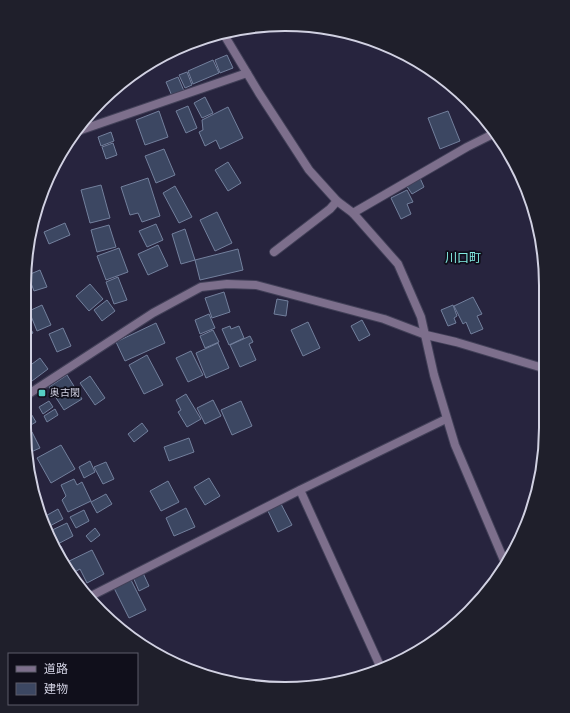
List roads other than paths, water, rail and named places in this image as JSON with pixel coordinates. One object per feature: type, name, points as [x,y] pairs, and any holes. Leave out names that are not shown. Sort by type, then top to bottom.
[{"type":"street","points":[[227,38],[247,73],[309,170],[338,201],[354,213],[398,264],[418,310],[426,335],[434,375],[446,419],[463,465],[503,558]]},
{"type":"street","points":[[84,129],[247,73]]},
{"type":"street","points":[[354,213],[467,147],[491,136]]},
{"type":"street","points":[[274,252],[330,209],[338,201]]},
{"type":"street","points":[[31,391],[153,313],[201,287],[227,284],[256,285],[384,319],[426,335],[456,342],[539,367]]},
{"type":"street","points":[[94,595],[300,490],[446,419]]},
{"type":"street","points":[[300,490],[379,664]]},
{"type":"place","name":"奥古閑","points":[[42,393]]},
{"type":"district","name":"川口町","points":[[463,258]]}]
